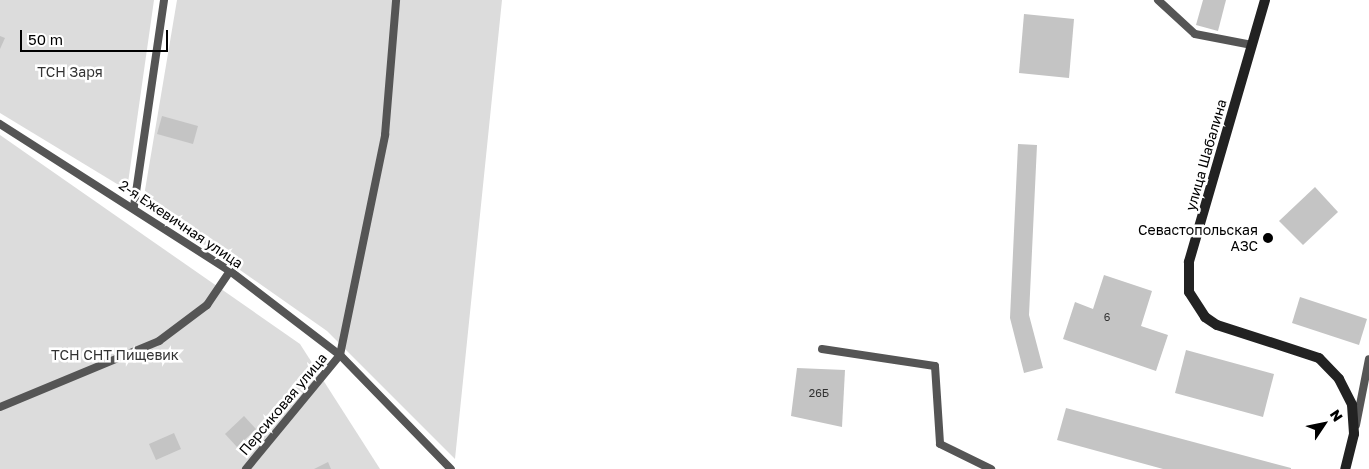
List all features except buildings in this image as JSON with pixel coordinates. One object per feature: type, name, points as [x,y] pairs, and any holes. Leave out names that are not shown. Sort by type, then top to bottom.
[{"type":"main road","name":"улица Шабалина","points":[[1265,0],[1190,262],[1189,292],[1205,317],[1217,325],[1319,358],[1339,379],[1352,405],[1354,434],[1345,469]]},
{"type":"lane","points":[[134,206],[164,0]]},
{"type":"lane","points":[[340,355],[385,135],[396,0]]},
{"type":"lane","points":[[1158,0],[1195,34],[1252,45]]},
{"type":"lane","name":"2-я Ежевичная улица","points":[[0,124],[134,206],[230,271],[340,355],[451,469]]},
{"type":"lane","points":[[0,407],[159,341],[207,305],[230,271]]},
{"type":"lane","points":[[822,349],[935,366],[940,444],[991,469]]},
{"type":"lane","name":"Персиковая улица","points":[[246,469],[340,355]]},
{"type":"lane","points":[[1354,434],[1369,358]]},
{"type":"green space","name":"ТСН Заря","points":[[0,0],[154,0],[127,190],[0,113]]},
{"type":"green space","points":[[177,0],[502,0],[455,459],[327,331],[143,202]]},
{"type":"green space","name":"ТСН СНТ Пищевик","points":[[0,135],[300,344],[380,469],[0,469]]},
{"type":"place","name":"Севастопольская АЗС","points":[[1268,238]]}]
